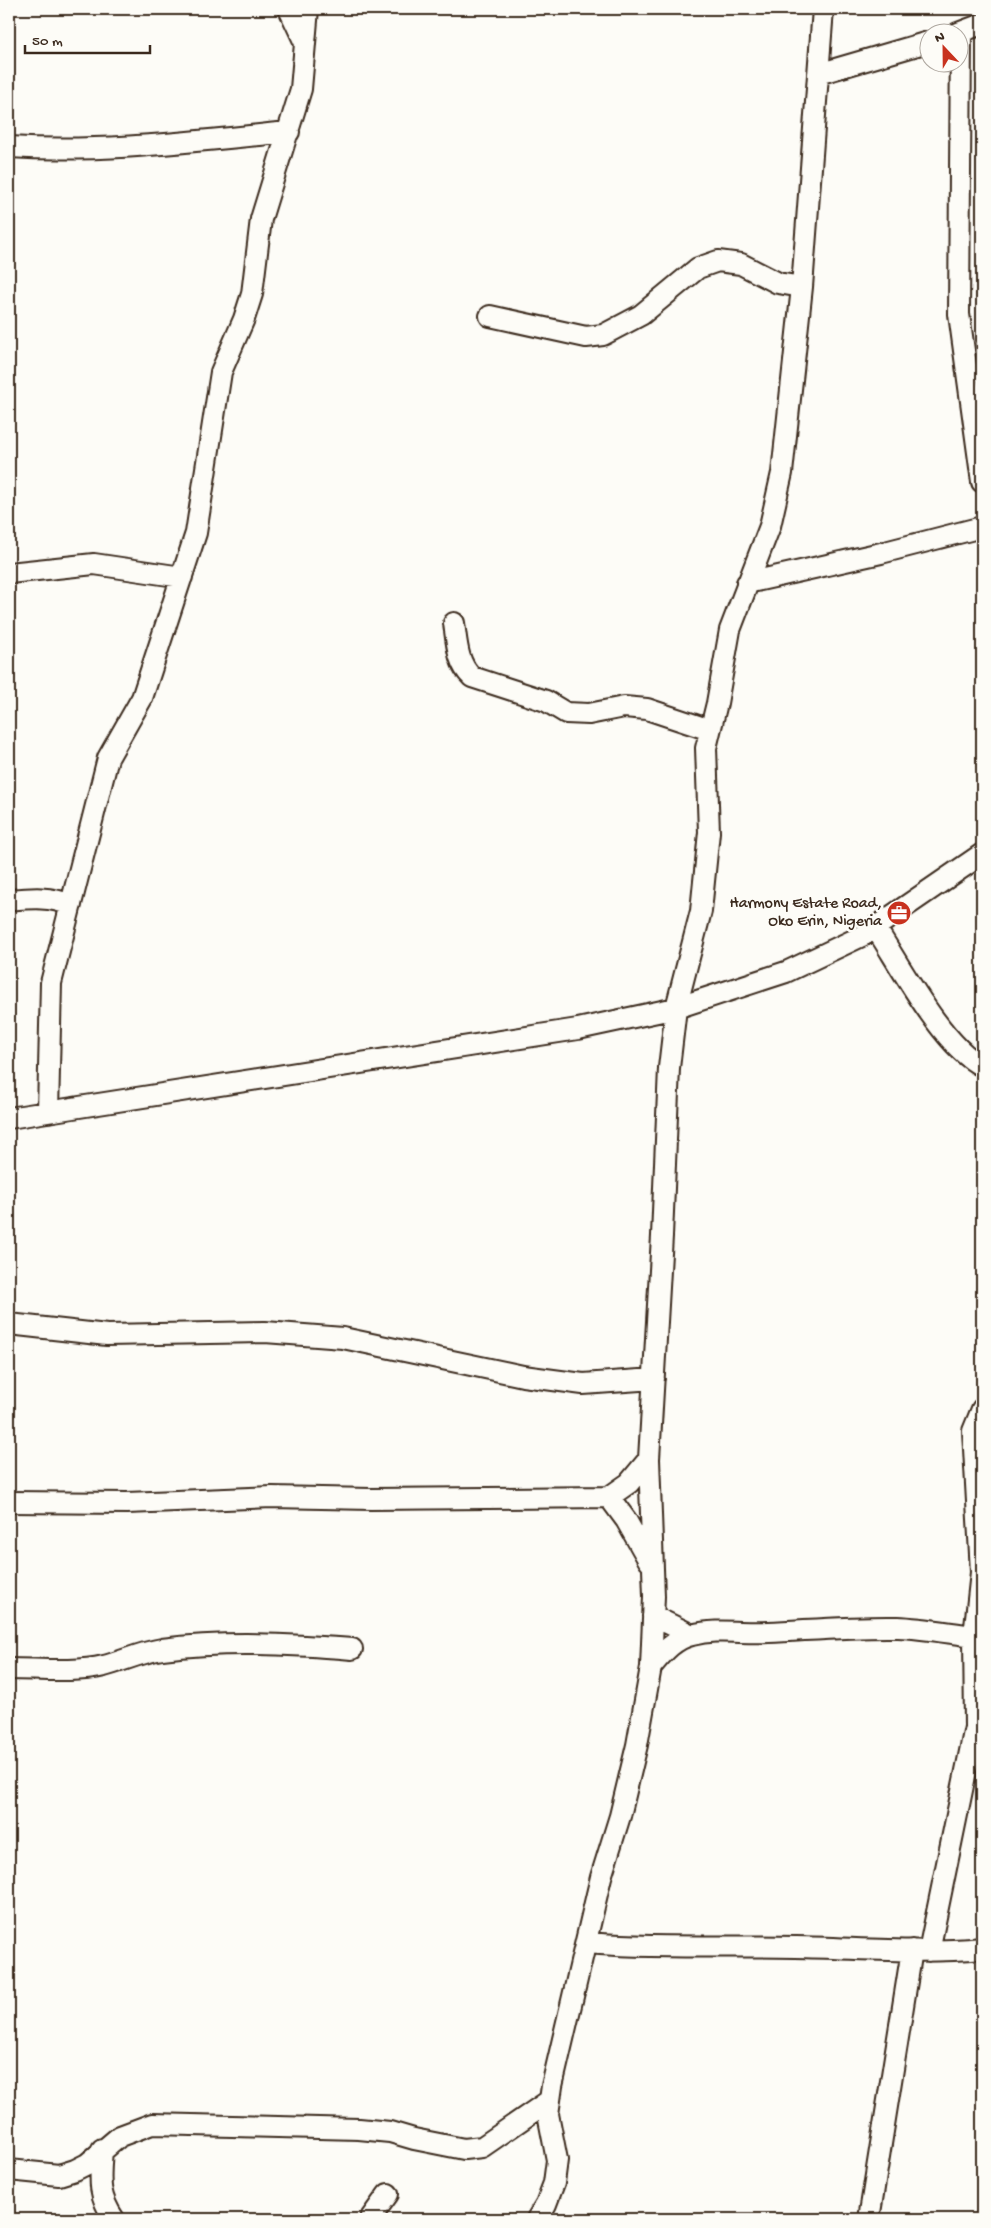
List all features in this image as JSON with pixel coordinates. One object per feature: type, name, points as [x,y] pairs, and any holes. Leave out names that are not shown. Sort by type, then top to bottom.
[{"type":"street","points":[[289,9],[306,45]]},
{"type":"street","points":[[48,1112],[52,983],[108,758],[142,698],[196,533],[221,372],[244,319],[252,294],[261,219],[301,89],[308,9]]},
{"type":"street","points":[[537,2219],[546,2204],[554,2183],[557,2160],[550,2132],[548,2114],[550,2100],[586,1943],[637,1745],[651,1667],[653,1616],[648,1459],[662,1236],[664,1138],[676,1008],[701,911],[709,832],[705,769],[706,748],[730,630],[770,526],[782,473],[802,287],[823,9]]},
{"type":"street","points":[[968,30],[982,24]]},
{"type":"street","points":[[818,74],[918,45]]},
{"type":"street","points":[[960,72],[959,314],[982,482]]},
{"type":"street","points":[[9,147],[48,150],[129,147],[289,132]]},
{"type":"street","points":[[490,316],[586,336],[604,335],[641,315],[698,268],[718,261],[741,264],[778,283],[802,287]]},
{"type":"street","points":[[747,582],[880,553],[982,527]]},
{"type":"street","points":[[9,572],[94,564],[182,577]]},
{"type":"street","points":[[454,623],[458,654],[464,669],[472,677],[546,701],[566,713],[590,714],[624,707],[647,709],[710,730]]},
{"type":"street","points":[[9,1118],[578,1029],[676,1008],[786,972],[875,927],[982,854]]},
{"type":"street","points":[[9,900],[44,898],[58,900],[71,905]]},
{"type":"street","points":[[875,927],[949,1039],[971,1060],[982,1066]]},
{"type":"street","points":[[9,1324],[107,1335],[265,1332],[343,1338],[533,1377],[582,1384],[654,1379]]},
{"type":"street","points":[[869,2219],[921,1951],[975,1727],[981,1572],[973,1431],[982,1409]]},
{"type":"street","points":[[9,1502],[127,1503],[272,1497],[371,1499],[609,1497],[629,1483],[648,1459]]},
{"type":"street","points":[[609,1497],[626,1520],[651,1564]]},
{"type":"street","points":[[653,1616],[692,1635]]},
{"type":"street","points":[[651,1667],[668,1648],[692,1635],[716,1631],[768,1632],[802,1629],[898,1627],[978,1635]]},
{"type":"street","points":[[9,1669],[58,1669],[102,1666],[162,1650],[234,1644],[283,1644],[352,1649]]},
{"type":"street","points":[[586,1943],[636,1947],[741,1946],[921,1951],[982,1948]]},
{"type":"street","points":[[9,2170],[59,2174],[74,2170],[87,2164],[102,2149],[120,2136],[152,2124],[359,2129],[390,2132],[464,2149],[482,2147],[550,2100]]},
{"type":"street","points":[[102,2149],[99,2186],[104,2205],[114,2219]]},
{"type":"street","points":[[370,2219],[388,2194]]},
{"type":"place","name":"Harmony Estate Road, Oko Erin, Nigeria","points":[[899,913]]}]
